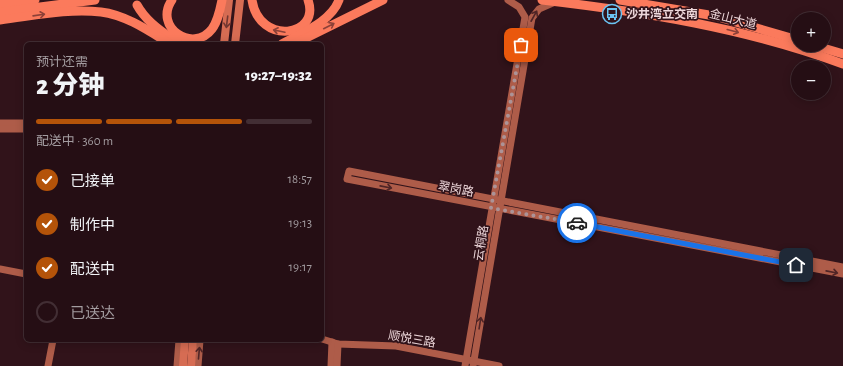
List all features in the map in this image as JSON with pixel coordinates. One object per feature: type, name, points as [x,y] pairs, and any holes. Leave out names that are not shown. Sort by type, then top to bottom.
[{"type":"highway","points":[[0,4],[35,0]]},
{"type":"highway","points":[[0,12],[95,0]]},
{"type":"highway","points":[[172,0],[167,10],[166,17],[169,25],[175,33],[184,38],[193,40],[211,31],[219,16],[222,0]]},
{"type":"highway","points":[[252,0],[257,14],[263,23],[272,30],[291,32],[300,28],[305,22],[309,13],[308,0]]},
{"type":"highway","points":[[298,42],[383,0]]},
{"type":"highway","name":"金山大道","points":[[542,0],[713,25],[843,64]]},
{"type":"highway","name":"金山大道","points":[[620,0],[715,16],[791,38]]},
{"type":"highway","points":[[285,42],[322,21],[338,3]]},
{"type":"highway","points":[[137,5],[143,15],[151,23],[176,42]]},
{"type":"highway","points":[[0,20],[77,10],[102,12],[125,19],[166,42]]},
{"type":"highway","points":[[831,50],[843,54]]},
{"type":"main road","points":[[224,42],[229,0]]},
{"type":"main road","points":[[235,42],[240,0]]},
{"type":"main road","name":"云桐路","points":[[469,363],[525,17],[519,7],[508,0]]},
{"type":"main road","name":"云桐路","points":[[496,200],[532,18],[539,9],[556,2]]},
{"type":"main road","points":[[0,122],[24,123]]},
{"type":"main road","points":[[0,129],[24,129]]},
{"type":"main road","name":"翠岗路","points":[[843,267],[349,171],[347,179],[843,274]]},
{"type":"main road","points":[[0,269],[24,274]]},
{"type":"main road","name":"顺悦三路","points":[[324,340],[335,343],[396,346],[469,363],[499,366]]},
{"type":"main road","points":[[48,366],[53,342]]},
{"type":"main road","points":[[177,366],[179,342]]},
{"type":"main road","points":[[185,342],[187,362]]},
{"type":"main road","points":[[187,362],[192,342]]},
{"type":"main road","points":[[198,366],[200,342]]},
{"type":"main road","points":[[331,366],[335,343]]},
{"type":"main road","points":[[335,343],[337,366]]},
{"type":"way so far","points":[[521,45],[491,208],[577,223]]},
{"type":"place","name":"沙井湾立交南","points":[[612,14]]},
{"type":"route","points":[[577,223],[796,265]]}]
